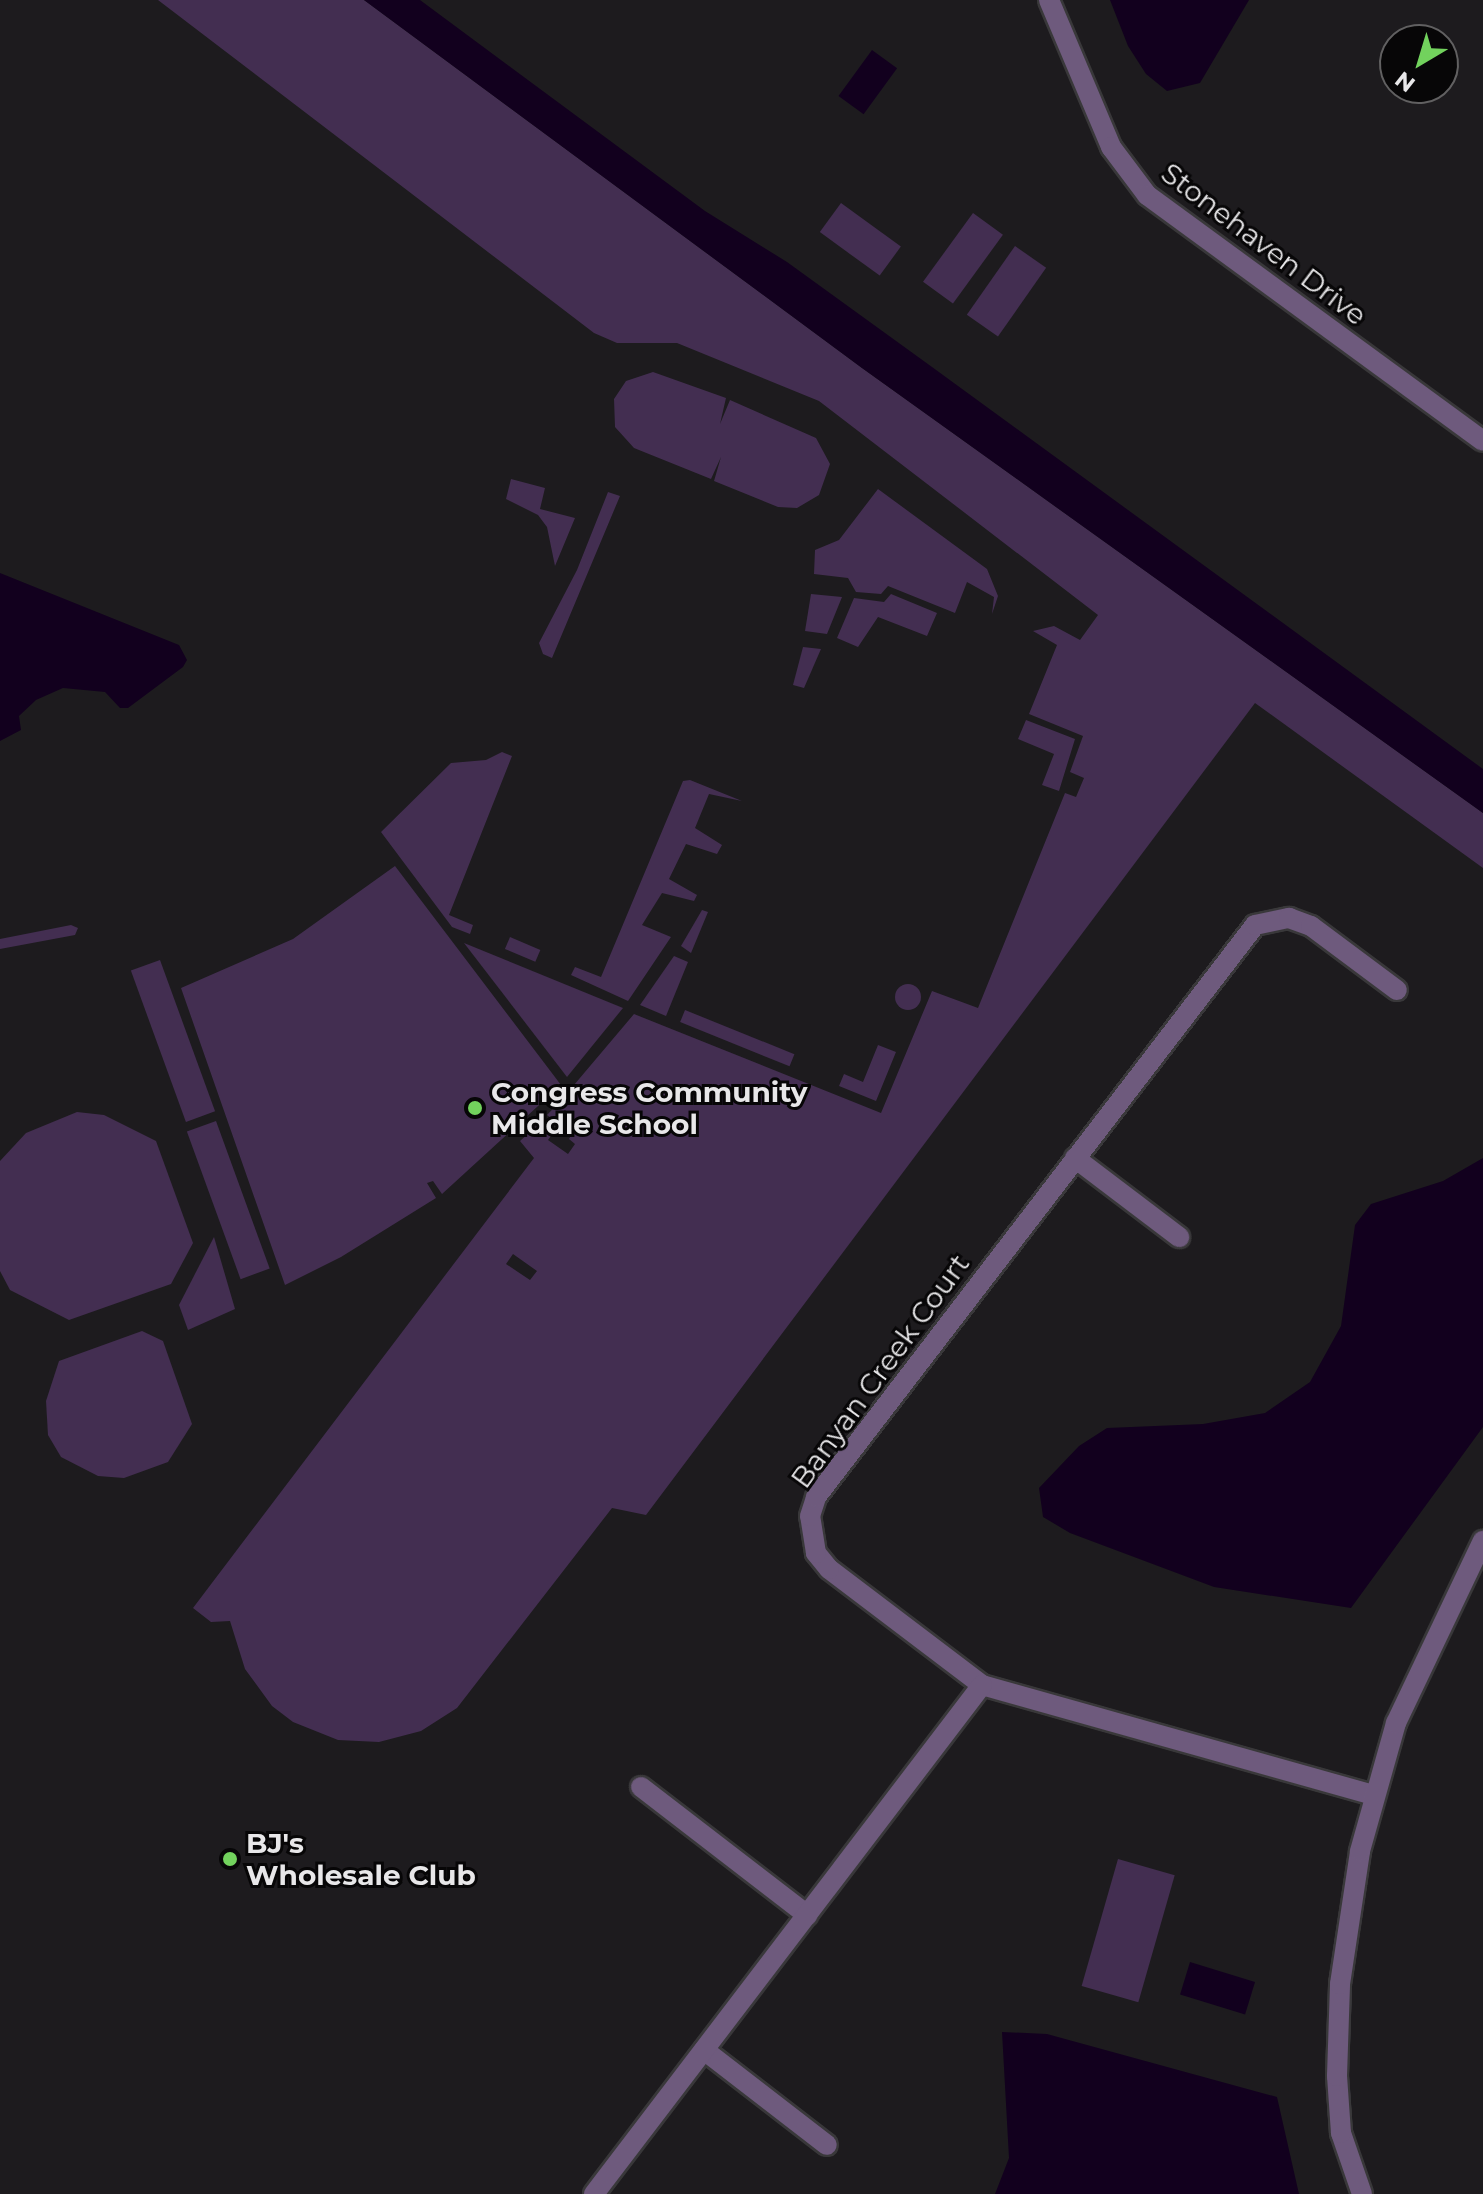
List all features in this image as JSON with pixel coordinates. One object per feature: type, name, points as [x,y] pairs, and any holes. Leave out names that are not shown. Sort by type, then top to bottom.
[{"type":"street","name":"Stonehaven Drive","points":[[1049,0],[1111,147],[1147,195],[1483,441]]},
{"type":"street","name":"Banyan Creek Court","points":[[1373,1795],[982,1685],[829,1569],[816,1553],[810,1516],[816,1497],[1255,925],[1289,918],[1311,926],[1397,990]]},
{"type":"street","points":[[1075,1158],[1179,1237]]},
{"type":"street","points":[[1362,2194],[1341,2133],[1338,2060],[1347,1926],[1373,1795],[1426,1653],[1483,1541]]},
{"type":"street","points":[[594,2194],[982,1685]]},
{"type":"street","points":[[641,1787],[807,1915]]},
{"type":"street","points":[[704,2050],[827,2145]]},
{"type":"shaded area","points":[[158,0],[364,0],[862,368],[1483,813],[1483,868],[1255,703],[646,1515],[612,1508],[457,1708],[421,1731],[379,1742],[338,1740],[293,1722],[272,1706],[245,1669],[230,1621],[211,1622],[193,1608],[534,1158],[520,1141],[543,1120],[556,1129],[548,1140],[568,1154],[575,1144],[569,1139],[572,1134],[547,1115],[568,1093],[573,1099],[580,1093],[574,1085],[634,1014],[881,1113],[932,991],[978,1008],[1065,793],[1076,797],[1084,778],[1070,772],[1083,736],[1029,714],[1057,645],[1033,631],[1054,626],[1080,640],[1098,615],[819,401],[677,343],[617,343],[594,333]],"holes":[[[513,1254],[537,1271],[530,1280],[506,1264]]]},
{"type":"shaded area","points":[[364,0],[420,0],[705,211],[787,262],[932,367],[1483,769],[1483,813],[862,368]]},
{"type":"shaded area","points":[[1110,0],[1249,0],[1200,83],[1167,91],[1146,74],[1128,46]]},
{"type":"shaded area","points":[[872,50],[897,68],[864,114],[838,96]]},
{"type":"shaded area","points":[[841,203],[901,246],[880,276],[820,232]]},
{"type":"shaded area","points":[[973,213],[1003,235],[953,304],[923,282]]},
{"type":"shaded area","points":[[1015,246],[1046,268],[998,337],[967,315]]},
{"type":"shaded area","points":[[653,372],[726,398],[720,424],[730,400],[816,438],[830,464],[819,495],[797,508],[778,507],[714,481],[721,457],[711,479],[634,448],[615,427],[614,399],[626,381]]},
{"type":"shaded area","points":[[511,479],[545,488],[540,509],[575,518],[555,566],[547,527],[538,515],[506,499]]},
{"type":"shaded area","points":[[878,489],[987,569],[998,596],[992,614],[994,597],[967,582],[955,613],[888,586],[881,594],[856,592],[848,578],[814,574],[815,550],[839,540]]},
{"type":"shaded area","points":[[608,492],[620,496],[552,658],[543,654],[539,643],[577,570]]},
{"type":"shaded area","points":[[0,573],[179,645],[187,660],[183,667],[128,708],[120,708],[105,692],[63,688],[36,700],[19,716],[21,730],[0,741]]},
{"type":"shaded area","points":[[811,594],[842,597],[827,634],[805,631]]},
{"type":"shaded area","points":[[891,594],[937,613],[927,636],[878,617],[858,647],[837,638],[854,598],[884,602]]},
{"type":"shaded area","points":[[803,647],[821,649],[804,688],[793,685]]},
{"type":"shaded area","points":[[1026,720],[1075,739],[1059,791],[1042,785],[1054,754],[1018,739]]},
{"type":"shaded area","points":[[502,752],[512,756],[449,915],[473,925],[470,934],[452,927],[381,832],[451,763],[486,760]]},
{"type":"shaded area","points":[[690,780],[742,801],[709,794],[695,828],[722,845],[717,854],[686,844],[669,879],[697,895],[694,901],[662,893],[642,925],[671,937],[628,1001],[571,975],[575,967],[601,977],[683,781]]},
{"type":"shaded area","points":[[395,866],[561,1085],[442,1194],[433,1181],[427,1183],[436,1198],[341,1257],[285,1285],[181,988],[293,939]]},
{"type":"shaded area","points":[[702,910],[708,912],[691,953],[681,946]]},
{"type":"shaded area","points":[[71,925],[78,928],[75,935],[0,949],[0,939]]},
{"type":"shaded area","points":[[510,937],[540,950],[535,962],[505,949]]},
{"type":"shaded area","points":[[464,943],[623,1008],[567,1077]]},
{"type":"shaded area","points":[[674,956],[688,962],[666,1016],[640,1005]]},
{"type":"shaded area","points":[[160,960],[215,1111],[186,1122],[131,971]]},
{"type":"shaded area","points":[[908,984],[917,988],[921,997],[917,1006],[908,1010],[899,1006],[895,997],[899,988]]},
{"type":"shaded area","points":[[685,1010],[794,1054],[790,1066],[680,1022]]},
{"type":"shaded area","points":[[878,1045],[896,1052],[876,1101],[839,1086],[844,1074],[863,1082]]},
{"type":"shaded area","points":[[77,1112],[104,1115],[156,1141],[193,1243],[171,1284],[69,1320],[10,1290],[0,1271],[0,1161],[26,1133]]},
{"type":"shaded area","points":[[216,1121],[270,1269],[241,1279],[187,1132]]},
{"type":"shaded area","points":[[1483,1158],[1483,1427],[1351,1608],[1214,1587],[1070,1533],[1043,1517],[1039,1488],[1079,1446],[1107,1428],[1203,1424],[1265,1413],[1310,1382],[1341,1326],[1355,1225],[1371,1204],[1443,1181]]},
{"type":"shaded area","points":[[214,1237],[235,1309],[188,1330],[179,1305]]},
{"type":"shaded area","points":[[142,1331],[163,1341],[192,1424],[168,1462],[124,1478],[98,1476],[61,1457],[48,1435],[46,1401],[59,1361]]},
{"type":"shaded area","points":[[1118,1859],[1175,1875],[1138,2002],[1082,1986]]},
{"type":"shaded area","points":[[1190,1962],[1255,1982],[1245,2014],[1180,1995]]},
{"type":"shaded area","points":[[1002,2032],[1047,2034],[1277,2097],[1299,2194],[995,2194],[1009,2158]]},
{"type":"place","name":"Congress Community Middle School","points":[[475,1108]]},
{"type":"place","name":"BJ's Wholesale Club","points":[[230,1859]]}]
